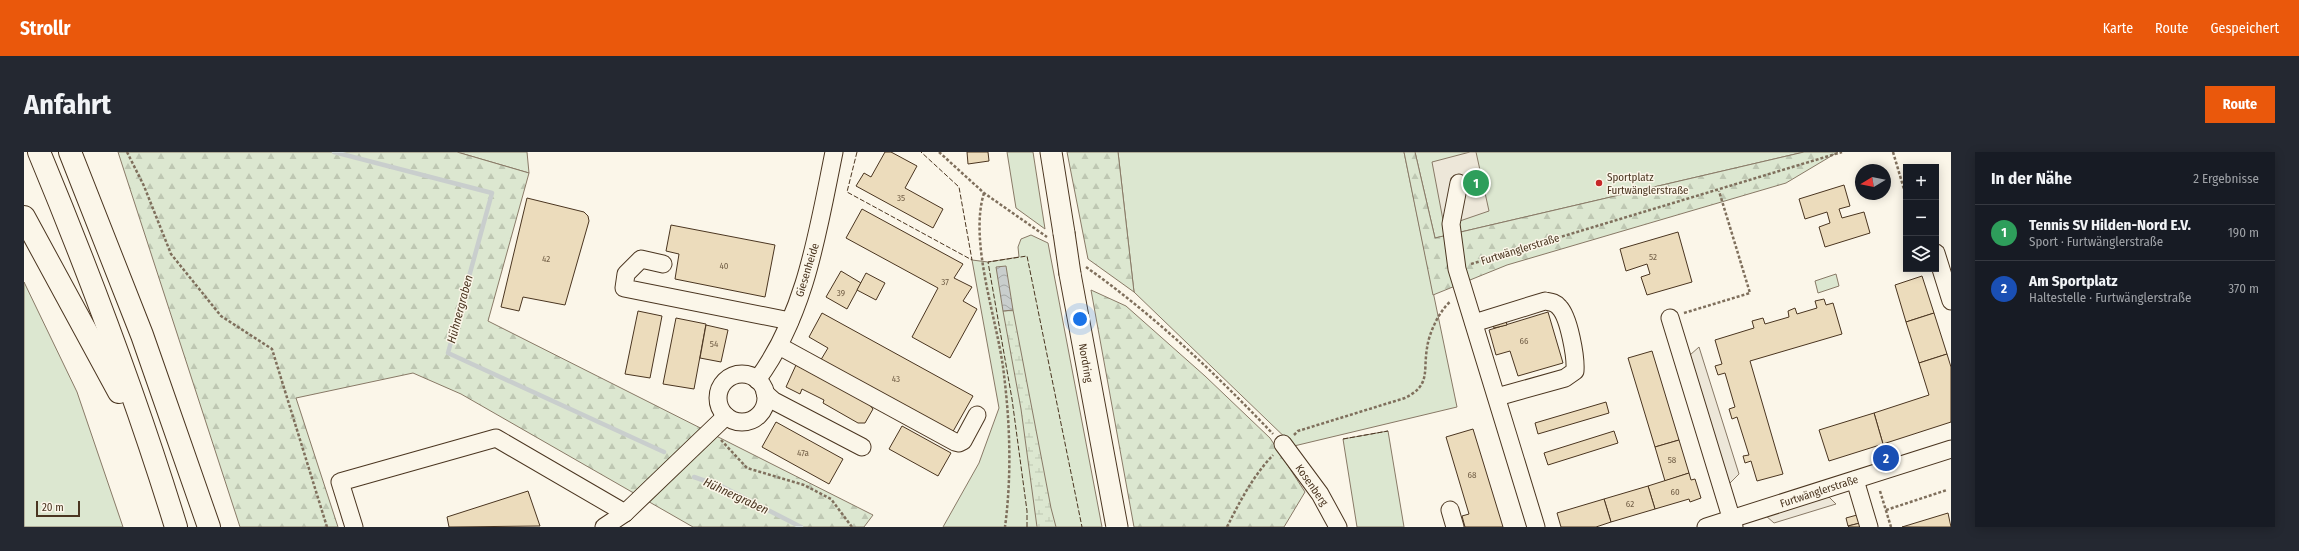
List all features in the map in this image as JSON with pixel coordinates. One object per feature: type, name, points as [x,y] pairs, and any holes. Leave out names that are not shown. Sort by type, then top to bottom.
[{"type":"highway","points":[[39,152],[73,235],[152,451],[176,527]]},
{"type":"highway","points":[[70,152],[142,335],[209,527]]},
{"type":"highway","points":[[24,217],[152,451]]},
{"type":"main road","name":"Nordring","points":[[1051,152],[1055,235],[1078,270],[1117,527]]},
{"type":"street","name":"Giesenheide","points":[[761,386],[790,321],[814,249],[834,152]]},
{"type":"street","points":[[1459,183],[1451,224],[1457,268],[1536,527]]},
{"type":"street","points":[[663,264],[641,259],[626,274],[624,288],[790,321]]},
{"type":"street","points":[[1939,263],[1951,302]]},
{"type":"street","points":[[1474,323],[1545,301],[1553,302],[1560,308],[1566,323],[1576,362],[1575,371],[1565,378],[1497,397]]},
{"type":"street","points":[[1670,318],[1733,523]]},
{"type":"street","points":[[779,346],[959,443],[964,441],[977,415]]},
{"type":"street","points":[[761,386],[764,408],[754,419],[740,422],[726,416],[718,402],[721,386],[733,376],[746,375],[761,386],[774,402],[862,447]]},
{"type":"street","points":[[604,527],[625,513],[713,431],[726,416]]},
{"type":"street","points":[[354,527],[340,482],[496,438],[625,513]]},
{"type":"street","name":"Kosenberg","points":[[1283,444],[1320,494],[1338,527]]},
{"type":"street","name":"Furtwänglerstraße","points":[[1706,527],[1733,523],[1855,480],[1951,449]]},
{"type":"street","points":[[1855,480],[1869,527]]},
{"type":"street","points":[[1450,510],[1455,527]]},
{"type":"path","points":[[127,152],[144,186],[171,254],[221,316],[272,349],[327,527]]},
{"type":"path","points":[[939,152],[984,193],[1055,235]]},
{"type":"path","name":"Furtwänglerstraße","points":[[1457,268],[1719,191],[1842,152]]},
{"type":"path","points":[[1893,152],[1903,186]]},
{"type":"path","points":[[1696,309],[1750,293],[1719,191]]},
{"type":"path","points":[[984,193],[979,223],[1002,365],[1008,421],[1010,492],[1004,527]]},
{"type":"path","points":[[1078,270],[1122,292],[1168,330],[1283,444]]},
{"type":"path","points":[[1227,527],[1241,499],[1259,470],[1283,444],[1298,431],[1405,398],[1416,392],[1425,378],[1427,347],[1435,326],[1445,306],[1453,299]]},
{"type":"path","points":[[713,431],[747,468],[804,485],[830,499],[852,527]]},
{"type":"path","points":[[1886,510],[1947,490]]},
{"type":"path","points":[[1880,491],[1891,527]]},
{"type":"green space","points":[[118,152],[457,152],[529,173],[488,321],[873,515],[864,527],[693,527],[461,394],[413,373],[296,398],[338,527],[240,527]]},
{"type":"green space","points":[[457,152],[527,152],[529,173]]},
{"type":"green space","points":[[1007,152],[1033,152],[1045,229],[1016,208]]},
{"type":"green space","points":[[1067,152],[1118,152],[1134,292],[1088,259]]},
{"type":"green space","points":[[1118,152],[1404,152],[1457,407],[1294,446],[1134,292]]},
{"type":"green space","points":[[1404,152],[1415,152],[1435,238],[1804,152],[1838,152],[1786,183],[1507,265],[1433,295]]},
{"type":"green space","points":[[1415,152],[1804,152],[1435,238]]},
{"type":"green space","points":[[1031,235],[1048,243],[1102,527],[943,527],[979,463],[999,408],[972,260],[988,262],[1019,257],[1018,247],[1021,239]]},
{"type":"green space","points":[[1836,274],[1839,286],[1818,293],[1815,281]]},
{"type":"green space","points":[[24,282],[77,392],[123,527],[24,527]]},
{"type":"green space","points":[[1091,290],[1126,306],[1205,376],[1270,438],[1305,492],[1284,527],[1134,527]]},
{"type":"green space","points":[[1013,310],[1051,508],[1056,527],[1037,527],[1021,409],[1003,311]]},
{"type":"green space","points":[[1388,431],[1404,527],[1357,527],[1343,439]]},
{"type":"shaded area","points":[[1470,152],[1476,152],[1489,211],[1451,224],[1443,220],[1432,162]]},
{"type":"shaded area","points":[[1699,347],[1739,474],[1729,484],[1690,355]]},
{"type":"shaded area","points":[[1827,495],[1836,504],[1774,523],[1765,515]]},
{"type":"water","points":[[1006,266],[1013,310],[1003,311],[996,267]]},
{"type":"building","points":[[885,152],[891,152],[917,166],[905,188],[943,209],[933,228],[856,186],[864,173],[871,177]]},
{"type":"building","points":[[967,152],[988,152],[989,161],[968,164]]},
{"type":"building","points":[[1844,185],[1850,206],[1839,209],[1842,218],[1864,212],[1870,233],[1825,247],[1819,227],[1830,223],[1827,212],[1805,219],[1799,199]]},
{"type":"building","points":[[527,198],[584,212],[588,216],[589,221],[565,305],[523,297],[519,311],[501,307]]},
{"type":"building","points":[[862,209],[963,264],[954,278],[972,287],[963,301],[977,309],[950,358],[912,337],[938,288],[846,238]]},
{"type":"building","points":[[671,225],[775,245],[765,297],[675,279],[679,254],[666,251]]},
{"type":"building","points":[[1678,232],[1692,282],[1647,295],[1641,277],[1650,274],[1647,264],[1626,271],[1620,249]]},
{"type":"building","points":[[841,271],[861,283],[847,309],[826,297]]},
{"type":"building","points":[[866,273],[885,283],[876,300],[857,290]]},
{"type":"building","points":[[1922,276],[1934,313],[1906,322],[1895,285]]},
{"type":"building","points":[[1824,299],[1826,305],[1833,303],[1842,334],[1750,361],[1783,474],[1757,481],[1751,461],[1745,463],[1743,456],[1749,455],[1737,417],[1732,419],[1729,409],[1735,407],[1725,373],[1718,375],[1715,366],[1722,364],[1715,340],[1754,328],[1752,321],[1763,318],[1765,324],[1789,317],[1788,311],[1795,308],[1797,314],[1817,308],[1815,301]]},
{"type":"building","points":[[638,311],[662,316],[650,378],[625,374]]},
{"type":"building","points":[[1548,312],[1563,363],[1518,376],[1510,351],[1496,355],[1489,330]]},
{"type":"building","points":[[822,313],[973,396],[951,435],[819,363],[828,348],[809,337]]},
{"type":"building","points":[[1934,313],[1947,354],[1919,363],[1906,322]]},
{"type":"building","points":[[1505,317],[1507,325],[1494,328],[1492,321]]},
{"type":"building","points":[[676,318],[706,324],[694,389],[663,384]]},
{"type":"building","points":[[706,325],[728,330],[721,362],[700,358]]},
{"type":"building","points":[[1652,351],[1679,440],[1655,447],[1628,358]]},
{"type":"building","points":[[1947,354],[1951,367],[1951,422],[1883,444],[1874,413],[1929,395],[1919,363]]},
{"type":"building","points":[[796,365],[868,403],[873,409],[865,423],[858,423],[823,403],[824,400],[802,389],[800,394],[786,387]]},
{"type":"building","points":[[1606,402],[1609,413],[1538,434],[1535,423]]},
{"type":"building","points":[[1874,413],[1883,444],[1829,461],[1819,430]]},
{"type":"building","points":[[776,422],[843,459],[829,484],[762,447]]},
{"type":"building","points":[[902,426],[951,453],[938,476],[889,449]]},
{"type":"building","points":[[1473,429],[1503,527],[1465,527],[1462,516],[1469,514],[1446,437]]},
{"type":"building","points":[[1614,431],[1618,443],[1548,465],[1544,453]]},
{"type":"building","points":[[1679,440],[1689,473],[1665,481],[1655,447]]},
{"type":"building","points":[[1689,473],[1691,480],[1695,479],[1701,498],[1690,502],[1689,499],[1655,509],[1648,486]]},
{"type":"building","points":[[1648,486],[1655,509],[1611,522],[1604,499]]},
{"type":"building","points":[[528,491],[540,526],[449,527],[447,517]]},
{"type":"building","points":[[1604,499],[1611,522],[1596,527],[1561,527],[1557,513]]},
{"type":"building","points":[[1948,513],[1951,527],[1902,527]]},
{"type":"building","points":[[1857,515],[1860,523],[1848,526],[1846,518]]},
{"type":"building","points":[[1860,523],[1861,527],[1848,526]]},
{"type":"waterway","name":"Hühnergraben","points":[[334,152],[492,193],[448,353],[664,452]]},
{"type":"waterway","name":"Hühnergraben","points":[[694,477],[723,487],[801,527]]},
{"type":"fence","points":[[857,152],[847,192],[972,260],[959,187],[921,152]]},
{"type":"fence","points":[[1027,527],[1027,511],[1012,399],[988,262],[1027,256],[1082,527]]},
{"type":"fence","points":[[1343,439],[1388,431]]},
{"type":"place","name":"Tennis SV Hilden-Nord E.V.","points":[[1476,183]]},
{"type":"place","name":"Sportplatz Furtwänglerstraße","points":[[1599,183]]},
{"type":"place","name":"Am Sportplatz","points":[[1886,458]]}]
